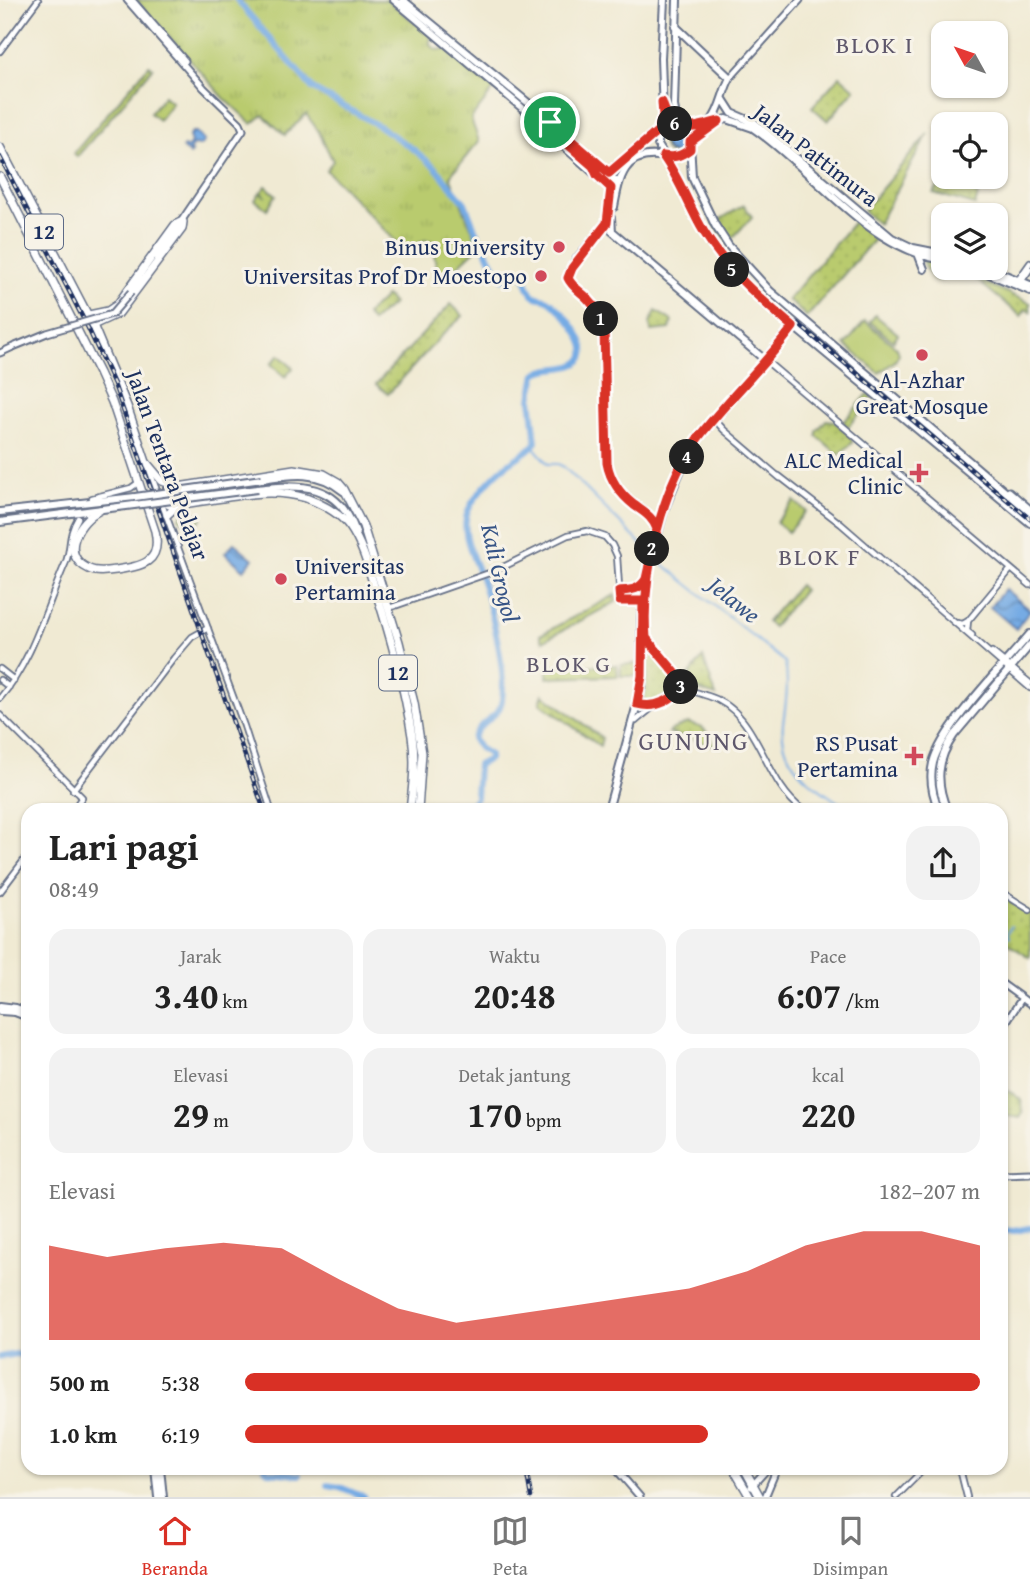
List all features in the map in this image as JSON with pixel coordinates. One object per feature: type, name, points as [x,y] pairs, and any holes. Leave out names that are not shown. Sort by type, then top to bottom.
[{"type":"highway","name":"Jalan Tentara Pelajar","points":[[0,147],[89,315],[124,397],[146,462]]},
{"type":"highway","name":"Jalan Tentara Pelajar","points":[[0,177],[89,350],[112,402],[157,542],[152,558],[139,566],[95,571],[85,567],[79,560],[74,542],[77,530],[83,521],[100,510]]},
{"type":"highway","points":[[89,315],[108,311],[117,305],[175,225],[180,224],[182,229],[119,313],[93,325]]},
{"type":"highway","points":[[146,462],[155,476],[178,486]]},
{"type":"highway","points":[[351,500],[331,477],[304,470],[178,486],[166,491],[164,498],[167,504],[179,505],[243,495],[277,493],[297,496],[318,503],[342,517],[359,541]]},
{"type":"highway","name":"12","points":[[351,500],[363,526],[389,608],[411,690],[421,743],[419,803]]},
{"type":"highway","points":[[167,516],[179,505]]},
{"type":"highway","name":"12","points":[[359,541],[382,611],[412,736],[411,803]]},
{"type":"highway","points":[[737,1475],[749,1495]]},
{"type":"highway","points":[[748,1475],[763,1497]]},
{"type":"highway","points":[[742,1483],[752,1481]]},
{"type":"main road","points":[[127,0],[243,128],[180,224]]},
{"type":"main road","points":[[0,353],[47,333],[116,311],[246,133],[244,122],[206,86],[132,0]]},
{"type":"main road","points":[[394,0],[616,172],[618,183],[611,221],[612,231],[765,360]]},
{"type":"main road","points":[[403,0],[611,188],[607,223],[572,268],[568,278],[570,284],[587,297],[598,311],[604,328],[607,463],[610,475],[628,499],[647,513],[657,529]]},
{"type":"main road","points":[[664,0],[663,116],[658,131],[658,145],[704,232],[721,257],[749,288],[793,327],[1030,525]]},
{"type":"main road","points":[[677,0],[676,116],[690,145],[690,170],[703,202],[728,245],[770,290],[1030,511]]},
{"type":"main road","points":[[723,99],[730,78],[800,0]]},
{"type":"main road","points":[[675,26],[730,78]]},
{"type":"main road","name":"Jalan Pattimura","points":[[705,125],[717,114],[723,99]]},
{"type":"main road","name":"Jalan Pattimura","points":[[723,99],[732,113],[755,123],[892,238],[916,249],[931,252]]},
{"type":"main road","points":[[662,102],[668,118],[683,127],[691,128],[719,121]]},
{"type":"main road","name":"Jalan Pattimura","points":[[719,121],[731,120],[753,128],[875,231],[904,250],[931,258]]},
{"type":"main road","points":[[636,158],[648,155],[677,157],[719,121]]},
{"type":"main road","points":[[550,122],[549,128],[593,166],[599,177]]},
{"type":"main road","points":[[616,172],[658,131]]},
{"type":"main road","points":[[616,172],[645,150],[644,145]]},
{"type":"main road","points":[[616,172],[618,183]]},
{"type":"main road","points":[[600,233],[612,231]]},
{"type":"main road","points":[[919,256],[924,269]]},
{"type":"main road","points":[[1008,277],[1030,285]]},
{"type":"main road","points":[[1008,280],[1030,291]]},
{"type":"main road","points":[[612,803],[639,705],[643,601],[657,529],[664,510],[689,453],[714,419],[793,327]]},
{"type":"main road","points":[[0,512],[135,497],[294,473],[309,474],[334,484],[351,500]]},
{"type":"main road","name":"12","points":[[100,510],[288,484],[300,485],[321,492],[337,502],[349,517],[359,541]]},
{"type":"main road","points":[[0,522],[100,510]]},
{"type":"main road","points":[[647,513],[657,514],[664,510]]},
{"type":"main road","points":[[612,803],[646,684],[646,579]]},
{"type":"main road","points":[[945,803],[939,778],[944,750],[1030,634]]},
{"type":"main road","points":[[936,803],[932,780],[933,763],[939,746],[956,723],[1030,645]]},
{"type":"main road","points":[[1008,988],[1030,1004]]},
{"type":"main road","points":[[1008,1017],[1022,998]]},
{"type":"main road","points":[[3,1008],[21,1013]]},
{"type":"main road","points":[[1008,1173],[1028,1174]]},
{"type":"main road","points":[[159,1475],[161,1497]]},
{"type":"main road","points":[[621,1475],[640,1497]]},
{"type":"main road","points":[[749,1495],[752,1481],[760,1475]]},
{"type":"main road","points":[[763,1497],[774,1475]]},
{"type":"street","points":[[0,51],[38,0]]},
{"type":"street","points":[[1019,281],[1030,263]]},
{"type":"street","points":[[1019,281],[1030,269]]},
{"type":"street","points":[[765,360],[1030,585]]},
{"type":"street","points":[[714,419],[1030,685]]},
{"type":"street","points":[[708,427],[724,430]]},
{"type":"street","name":"Jalan Tentara Pelajar","points":[[146,462],[242,720],[269,803]]},
{"type":"street","points":[[92,498],[131,488],[138,483]]},
{"type":"street","points":[[0,698],[14,680],[35,641],[66,562],[69,537],[78,519]]},
{"type":"street","points":[[389,608],[484,575],[521,560],[568,535],[587,531],[605,537],[612,545],[617,556],[620,601],[643,601]]},
{"type":"street","points":[[953,621],[962,624],[968,621],[1011,569]]},
{"type":"street","points":[[619,591],[640,588],[646,579]]},
{"type":"street","points":[[968,621],[967,631],[1007,667]]},
{"type":"street","points":[[73,790],[174,658],[192,637],[208,628]]},
{"type":"street","points":[[646,638],[689,690]]},
{"type":"street","points":[[646,646],[656,650]]},
{"type":"street","points":[[0,669],[14,680]]},
{"type":"street","points":[[0,680],[9,687]]},
{"type":"street","points":[[678,693],[683,682]]},
{"type":"street","points":[[636,721],[652,707],[689,690],[720,699],[733,709],[754,739],[785,794],[795,803]]},
{"type":"street","points":[[639,705],[652,707]]},
{"type":"street","points":[[0,715],[82,797],[78,803]]},
{"type":"street","points":[[0,892],[21,864]]},
{"type":"street","points":[[1008,896],[1030,910]]},
{"type":"street","points":[[0,999],[3,1008]]},
{"type":"street","points":[[896,1497],[918,1475]]},
{"type":"street","points":[[959,1475],[967,1497]]},
{"type":"green space","points":[[136,0],[387,0],[431,36],[430,44],[436,50],[446,49],[494,89],[471,119],[479,141],[450,176],[479,246],[439,284],[432,241],[425,240],[405,251],[326,170],[333,161],[319,132],[306,114],[285,135],[263,115],[252,124],[224,98]]},
{"type":"green space","points":[[149,65],[153,68],[77,157],[74,153]]},
{"type":"green space","points":[[840,76],[855,89],[828,121],[812,107]]},
{"type":"green space","points":[[164,96],[172,103],[159,120],[150,113]]},
{"type":"green space","points":[[666,125],[681,136],[684,147],[679,154],[669,154],[664,147]]},
{"type":"green space","points":[[928,134],[878,224],[863,211]]},
{"type":"green space","points":[[266,186],[276,195],[267,209],[255,200],[260,193],[266,197],[261,192]]},
{"type":"green space","points":[[936,189],[969,189],[978,196],[976,203],[968,203],[933,193]]},
{"type":"green space","points":[[744,205],[752,217],[728,243],[714,223]]},
{"type":"green space","points":[[857,218],[877,236],[807,317],[788,300]]},
{"type":"green space","points":[[923,260],[931,261],[931,276]]},
{"type":"green space","points":[[977,280],[1030,303],[1030,312],[1026,309],[1021,316]]},
{"type":"green space","points":[[386,296],[393,304],[372,322],[366,315]]},
{"type":"green space","points":[[451,304],[463,316],[388,394],[376,384]]},
{"type":"green space","points":[[656,311],[672,321],[670,329],[651,331],[650,323]]},
{"type":"green space","points":[[875,315],[898,334],[893,341],[870,322]]},
{"type":"green space","points":[[865,321],[897,348],[899,354],[895,361],[879,373],[845,345]]},
{"type":"green space","points":[[279,355],[293,368],[285,377],[271,364]]},
{"type":"green space","points":[[868,394],[872,397],[848,427],[843,422]]},
{"type":"green space","points":[[826,420],[834,421],[852,439],[852,443],[839,455],[817,436],[817,431]]},
{"type":"green space","points":[[794,501],[806,511],[788,532],[776,522]]},
{"type":"green space","points":[[189,507],[202,518],[192,529],[179,518]]},
{"type":"green space","points":[[799,585],[804,590],[773,627],[767,622]]},
{"type":"green space","points":[[615,595],[616,602],[543,641],[540,635]]},
{"type":"green space","points":[[649,650],[678,684],[670,695],[648,704],[644,701]]},
{"type":"green space","points":[[703,657],[716,696],[687,686],[685,681]]},
{"type":"green space","points":[[641,663],[641,676],[621,676],[621,665]]},
{"type":"green space","points":[[617,665],[618,676],[547,678],[547,667]]},
{"type":"green space","points":[[543,694],[602,738],[600,746],[540,703]]},
{"type":"green space","points":[[688,723],[703,728],[719,747],[669,733]]},
{"type":"green space","points":[[1008,901],[1030,914],[1030,958],[1008,944]]},
{"type":"green space","points":[[1008,1092],[1021,1100],[1023,1113],[1020,1118],[1008,1116]]},
{"type":"water","points":[[196,132],[204,141],[200,146],[193,145],[189,150],[192,153],[190,155],[182,148],[187,148],[191,143],[189,136]]},
{"type":"water","points":[[674,135],[680,138],[683,144],[680,150],[674,153],[668,150],[665,144],[668,138]]},
{"type":"water","points":[[234,543],[253,559],[244,570],[225,553]]},
{"type":"water","points":[[1005,589],[1030,610],[1016,629],[990,607]]},
{"type":"waterway","name":"Kali Grogol","points":[[237,0],[313,89],[379,126],[435,167],[465,203],[477,234],[503,279],[517,273],[524,275],[531,293],[548,300],[560,311],[574,327],[583,345],[584,353],[578,363],[536,374],[531,399],[536,442],[489,481],[471,504],[466,518],[466,536],[490,608],[503,680],[498,711],[479,728],[473,738],[479,748],[490,755],[489,759],[478,765],[476,798],[471,803]]},
{"type":"waterway","name":"Jelawe","points":[[533,446],[548,464],[564,467],[651,554]]},
{"type":"waterway","name":"Jelawe","points":[[655,558],[785,662],[787,685],[783,739],[787,752],[803,775],[840,803]]},
{"type":"waterway","points":[[1008,931],[1011,926]]},
{"type":"waterway","name":"Kali Grogol","points":[[1008,1230],[1030,1228]]},
{"type":"waterway","points":[[0,1357],[21,1356]]},
{"type":"waterway","points":[[327,1485],[340,1487],[364,1497]]},
{"type":"tunnel","points":[[744,1475],[748,1483]]},
{"type":"railway","points":[[0,157],[114,384],[262,803]]},
{"type":"railway","points":[[797,323],[1030,519]]},
{"type":"railway","points":[[527,1475],[531,1497]]},
{"type":"place","name":"Binus University","points":[[559,247]]},
{"type":"place","name":"Universitas Prof Dr Moestopo","points":[[541,276]]},
{"type":"place","name":"Al-Azhar Great Mosque","points":[[922,355]]},
{"type":"place","name":"ALC Medical Clinic","points":[[919,473]]},
{"type":"place","name":"Universitas Pertamina","points":[[281,579]]},
{"type":"place","name":"RS Pusat Pertamina","points":[[914,756]]},
{"type":"district","name":"BLOK I","points":[[875,45]]},
{"type":"district","name":"BLOK F","points":[[820,557]]},
{"type":"district","name":"BLOK G","points":[[569,664]]},
{"type":"district","name":"GUNUNG","points":[[694,741]]},
{"type":"route","points":[[662,102],[668,118],[683,127],[697,127],[719,121],[690,142],[690,149],[682,155],[663,156],[674,172],[691,210],[721,257],[749,288],[793,327],[697,439],[664,510],[646,579],[646,638],[683,682],[678,693],[652,707],[637,704],[642,686],[643,601],[620,601],[619,591],[635,590],[645,582],[651,552],[656,534],[657,529],[653,519],[628,499],[610,475],[607,463],[604,328],[598,311],[587,297],[570,284],[568,278],[572,268],[607,223],[611,188],[597,175],[593,166],[548,127],[550,122],[609,173],[658,131],[663,116],[662,102]]}]
